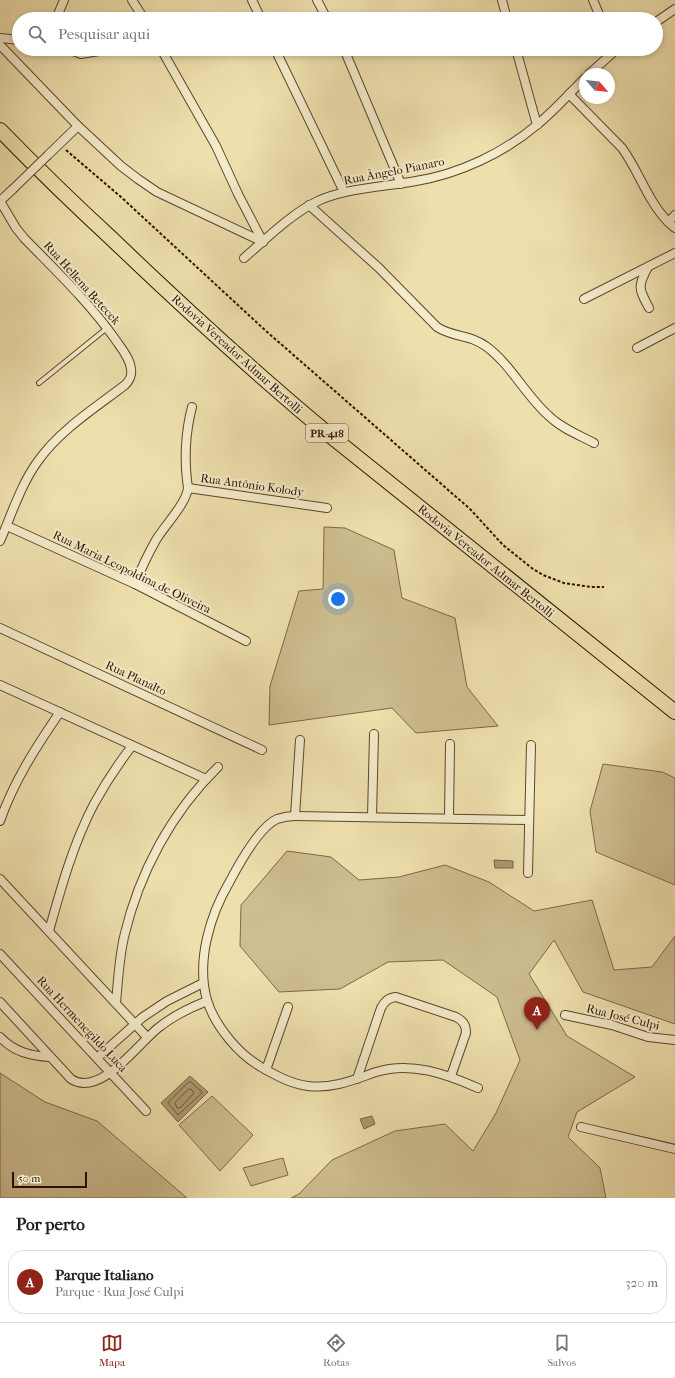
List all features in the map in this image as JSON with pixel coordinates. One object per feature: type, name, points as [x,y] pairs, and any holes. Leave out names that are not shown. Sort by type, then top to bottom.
[{"type":"highway","name":"Rodovia Vereador Admar Bertolli","points":[[0,130],[58,188],[179,303],[282,396],[675,712]]},
{"type":"street","points":[[59,12],[64,0]]},
{"type":"street","points":[[132,0],[140,12]]},
{"type":"street","points":[[252,0],[258,12]]},
{"type":"street","points":[[317,0],[324,12]]},
{"type":"street","points":[[502,0],[506,12]]},
{"type":"street","points":[[593,0],[598,12]]},
{"type":"street","points":[[663,17],[675,9]]},
{"type":"street","points":[[0,38],[12,39]]},
{"type":"street","points":[[0,45],[78,126],[116,162],[138,180],[158,192],[263,242]]},
{"type":"street","points":[[165,56],[216,146],[238,194],[263,242]]},
{"type":"street","points":[[278,56],[344,192]]},
{"type":"street","points":[[347,56],[401,184]]},
{"type":"street","points":[[518,56],[537,125]]},
{"type":"street","points":[[595,68],[608,56]]},
{"type":"street","name":"Rua Ângelo Pianaro","points":[[244,258],[309,205],[330,196],[344,192],[401,184],[435,177],[467,166],[502,149],[537,125],[579,84]]},
{"type":"street","points":[[569,94],[622,148],[652,202],[668,222],[675,228]]},
{"type":"street","points":[[0,201],[78,126]]},
{"type":"street","name":"Rua Hellena Betecek","points":[[0,201],[12,223],[24,238],[93,310],[108,328],[129,362],[131,376],[130,380],[125,385],[68,429],[46,451],[29,475],[7,526]]},
{"type":"street","points":[[309,205],[379,268],[437,327],[445,332],[470,337],[488,348],[499,358],[548,416],[594,443]]},
{"type":"street","points":[[668,222],[675,214]]},
{"type":"street","points":[[584,299],[648,268],[675,253]]},
{"type":"street","points":[[648,268],[642,278],[640,288],[649,308]]},
{"type":"street","points":[[637,348],[675,328]]},
{"type":"street","points":[[188,488],[186,474],[186,435],[192,407]]},
{"type":"street","name":"Rua Antônio Kolody","points":[[135,584],[150,551],[164,528],[186,498],[188,488],[327,508]]},
{"type":"street","points":[[0,541],[7,526]]},
{"type":"street","name":"Rua Maria Leopoldina de Oliveira","points":[[7,526],[135,584],[246,640]]},
{"type":"street","name":"Rua Planalto","points":[[0,628],[262,750]]},
{"type":"street","points":[[0,685],[206,779]]},
{"type":"street","points":[[0,821],[26,763],[60,712]]},
{"type":"street","points":[[372,817],[374,734]]},
{"type":"street","points":[[295,816],[300,740]]},
{"type":"street","points":[[449,818],[450,744]]},
{"type":"street","points":[[528,873],[531,745]]},
{"type":"street","points":[[49,931],[64,876],[84,826],[104,785],[132,746]]},
{"type":"street","points":[[116,1003],[124,937],[139,890],[172,822],[187,801],[218,767]]},
{"type":"street","points":[[478,1088],[450,1076],[429,1070],[400,1068],[387,1069],[335,1086],[308,1086],[289,1081],[266,1070],[247,1058],[234,1045],[214,1018],[207,1001],[204,983],[204,962],[207,940],[219,903],[228,883],[246,854],[267,827],[277,819],[295,816],[530,820]]},
{"type":"street","points":[[0,879],[147,1037]]},
{"type":"street","name":"Rua Hermenegildo Luca","points":[[0,954],[146,1111]]},
{"type":"street","points":[[96,1058],[135,1023],[167,1001],[204,983]]},
{"type":"street","points":[[357,1079],[381,1008],[384,1002],[390,998],[396,997],[456,1017],[466,1026],[466,1032],[450,1076]]},
{"type":"street","points":[[0,1002],[71,1079],[77,1083],[84,1084],[93,1082],[111,1073],[147,1037],[176,1015],[207,1001]]},
{"type":"street","points":[[266,1070],[288,1007]]},
{"type":"street","name":"Rua José Culpi","points":[[565,1015],[612,1025],[648,1037],[675,1040]]},
{"type":"street","points":[[0,1038],[15,1050],[32,1055],[50,1057]]},
{"type":"street","points":[[581,1127],[675,1149]]},
{"type":"lane","points":[[39,383],[108,328]]},
{"type":"path","points":[[59,144],[121,197],[266,331],[470,509],[498,540],[533,569],[553,579],[576,585],[604,587]]},
{"type":"shaded area","points":[[324,527],[345,528],[394,550],[402,598],[455,618],[467,687],[498,726],[416,733],[392,708],[269,725],[270,686],[299,591],[323,589]]},
{"type":"shaded area","points":[[603,764],[662,772],[675,778],[675,885],[596,852],[590,811]]},
{"type":"shaded area","points":[[287,851],[331,857],[359,880],[399,877],[445,865],[489,882],[534,911],[592,900],[614,970],[652,967],[675,936],[675,1024],[583,992],[554,940],[529,974],[567,1036],[635,1077],[577,1112],[568,1137],[600,1168],[606,1198],[291,1198],[299,1194],[332,1160],[395,1131],[445,1124],[473,1151],[496,1113],[520,1060],[497,997],[443,960],[388,962],[340,989],[279,992],[240,946],[241,905]]},
{"type":"shaded area","points":[[0,1073],[45,1102],[97,1121],[187,1198],[0,1198]]},
{"type":"shaded area","points":[[212,1096],[253,1135],[220,1171],[179,1125]]},
{"type":"shaded area","points":[[283,1158],[288,1175],[251,1186],[243,1168]]},
{"type":"water","points":[[494,860],[513,861],[513,868],[495,868]]},
{"type":"water","points":[[190,1076],[208,1092],[178,1122],[161,1103]]},
{"type":"water","points":[[372,1116],[375,1124],[364,1129],[360,1119]]},
{"type":"place","name":"Parque Italiano","points":[[537,1030]]}]
